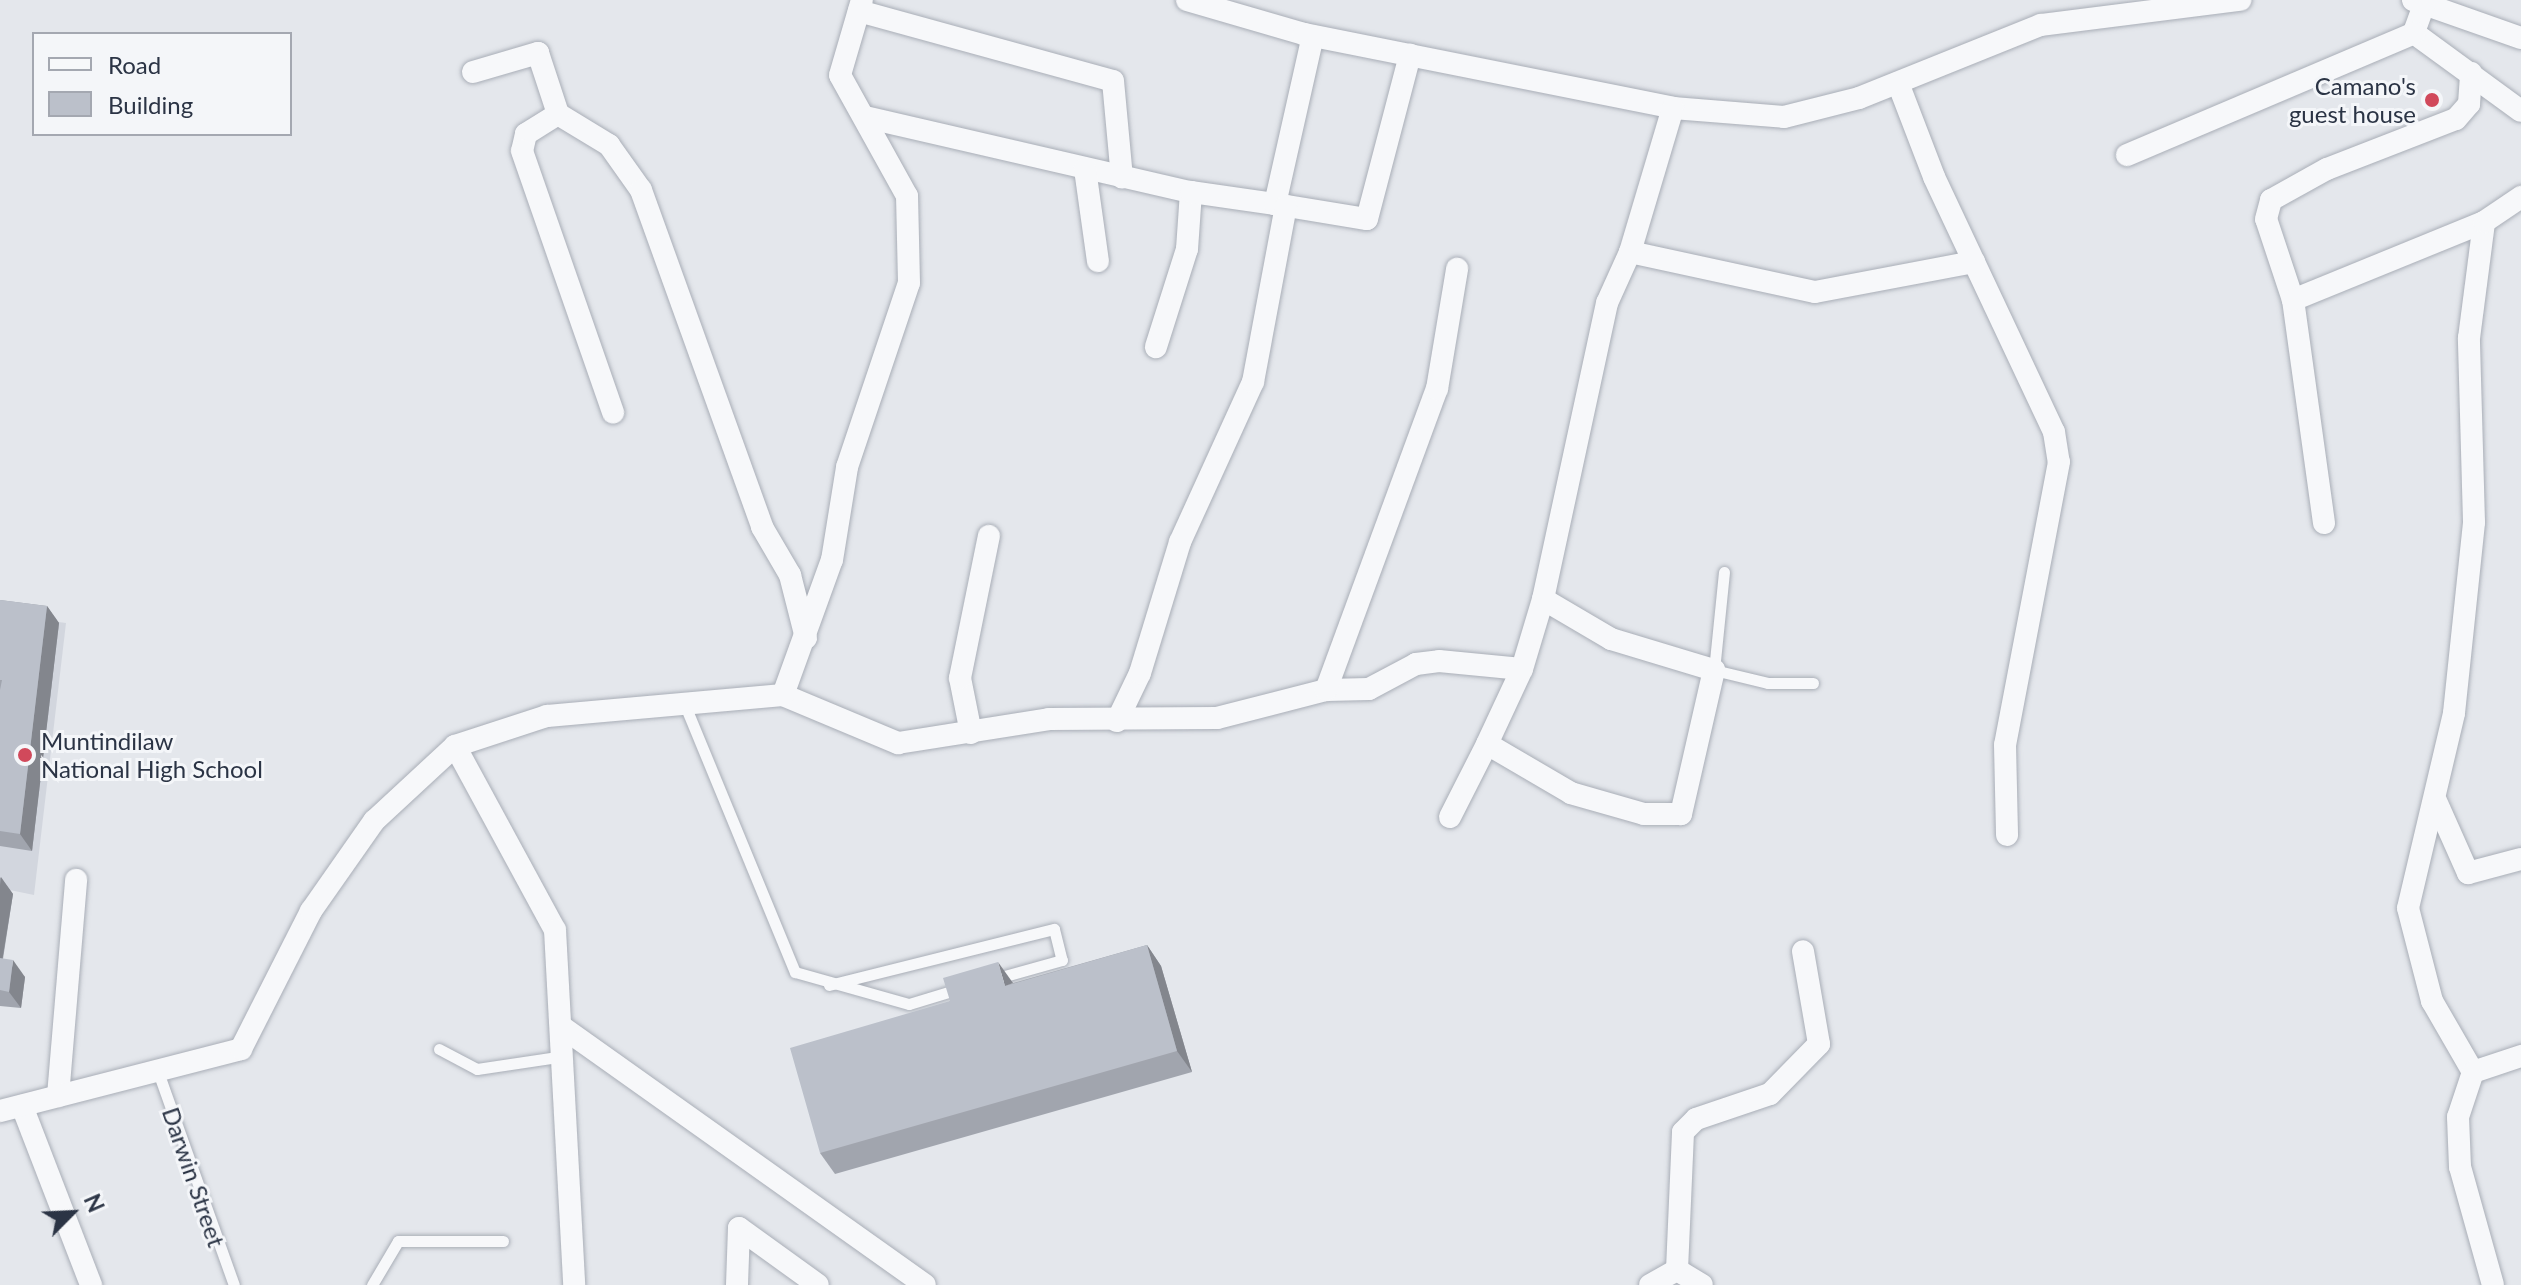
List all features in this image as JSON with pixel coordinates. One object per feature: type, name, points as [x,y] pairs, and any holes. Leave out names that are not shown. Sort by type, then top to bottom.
[{"type":"street","points":[[1187,0],[1313,36],[1673,108],[1784,117],[1898,83],[2041,25],[2240,0]]},
{"type":"street","points":[[2414,33],[2419,1],[2521,38]]},
{"type":"street","points":[[783,695],[806,639],[832,560],[847,467],[909,283],[907,196],[840,75],[860,6],[1113,81],[1122,178]]},
{"type":"street","points":[[2414,33],[2521,111]]},
{"type":"street","points":[[2127,155],[2414,33]]},
{"type":"street","points":[[1117,721],[1140,673],[1180,542],[1253,382],[1280,205],[1313,36]]},
{"type":"street","points":[[473,72],[538,53],[558,114],[609,145],[641,190],[762,527],[790,575],[806,639]]},
{"type":"street","points":[[865,117],[1122,178],[1191,192],[1367,219],[1410,55]]},
{"type":"street","points":[[2324,523],[2293,300],[2266,219],[2271,200],[2327,169],[2456,119],[2469,104],[2471,73]]},
{"type":"street","points":[[1898,83],[1974,262],[2054,432],[2059,462],[2005,745],[2007,835]]},
{"type":"street","points":[[1450,817],[1522,669],[1543,599],[1607,303],[1630,252],[1673,108]]},
{"type":"street","points":[[558,114],[532,128],[522,151],[613,413]]},
{"type":"street","points":[[1085,169],[1098,261]]},
{"type":"street","points":[[1156,347],[1187,249],[1191,192]]},
{"type":"street","points":[[2293,300],[2484,222],[2521,197]]},
{"type":"street","points":[[2484,222],[2469,338],[2474,522],[2454,713],[2409,925],[2432,1001],[2473,1072],[2458,1117],[2460,1167],[2493,1285]]},
{"type":"street","points":[[1630,252],[1815,292],[1974,262]]},
{"type":"street","points":[[1326,690],[1437,389],[1457,269]]},
{"type":"street","points":[[971,733],[960,678],[989,536]]},
{"type":"street","points":[[1487,744],[1571,793],[1676,817],[1689,804],[1714,670],[1611,639],[1543,599]]},
{"type":"street","points":[[0,1111],[157,1069],[233,1055],[249,1042],[320,898],[374,821],[455,746],[547,716],[783,695],[898,743],[1049,719],[1117,721],[1217,718],[1326,690],[1369,689],[1416,664],[1439,661],[1522,669]]},
{"type":"street","points":[[455,746],[555,930],[566,1056],[574,1285]]},
{"type":"street","points":[[2436,801],[2468,873],[2521,859]]},
{"type":"street","points":[[58,1096],[76,880]]},
{"type":"street","points":[[1677,1270],[1683,1132],[1696,1119],[1770,1094],[1819,1044],[1803,951]]},
{"type":"street","points":[[562,1027],[925,1285]]},
{"type":"street","points":[[2473,1072],[2521,1056]]},
{"type":"street","points":[[22,1106],[91,1285]]},
{"type":"street","points":[[737,1285],[739,1228],[818,1285]]},
{"type":"street","points":[[1650,1285],[1677,1270]]},
{"type":"street","points":[[1677,1270],[1702,1285]]},
{"type":"lane","points":[[1724,572],[1714,670],[1768,683],[1813,683]]},
{"type":"lane","points":[[684,703],[795,972],[829,985],[909,1004],[1062,960],[1054,929],[829,985]]},
{"type":"lane","points":[[439,1049],[477,1069],[566,1056]]},
{"type":"lane","name":"Darwin Street","points":[[157,1069],[234,1285]]},
{"type":"lane","points":[[372,1285],[398,1241],[503,1241]]},
{"type":"shaded area","name":"Muntindilaw National High School","points":[[0,614],[66,623],[34,895],[0,888]]},
{"type":"building","points":[[0,600],[47,606],[20,834],[0,831]]},
{"type":"building","points":[[1147,945],[1177,1051],[820,1153],[790,1048],[950,1001],[943,978],[998,962],[1005,986]]},
{"type":"building","points":[[0,958],[13,960],[9,992],[0,990]]},
{"type":"place","name":"Camano's guest house","points":[[2432,100]]},
{"type":"place","name":"Muntindilaw National High School","points":[[25,755]]}]
